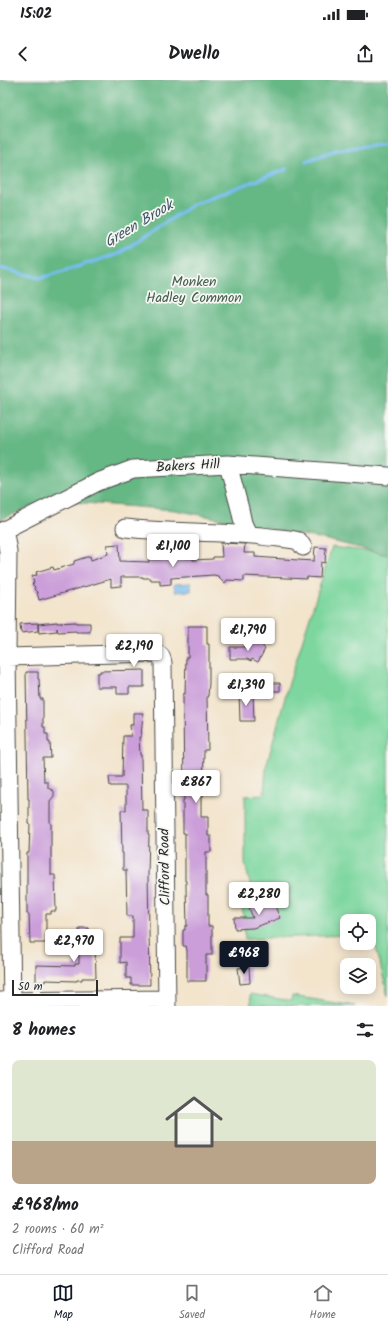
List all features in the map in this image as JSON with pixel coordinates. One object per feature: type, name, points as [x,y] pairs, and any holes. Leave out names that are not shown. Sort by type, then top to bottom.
[{"type":"street","name":"Bakers Hill","points":[[1,532],[98,482],[133,469],[228,464],[388,476]]},
{"type":"street","points":[[228,464],[243,522],[248,534]]},
{"type":"street","points":[[125,528],[248,534],[299,541],[303,547]]},
{"type":"street","points":[[1,532],[5,534],[6,540],[4,563],[4,658],[8,1003],[167,1002]]},
{"type":"street","name":"Clifford Road","points":[[4,658],[154,653],[161,656],[163,662],[167,1002]]},
{"type":"green space","name":"Monken Hadley Common","points":[[0,80],[388,80],[388,555],[327,540],[175,510],[46,500],[0,520]]},
{"type":"green space","points":[[332,547],[383,553],[388,555],[388,997],[376,947],[376,914],[340,914],[340,935],[245,939],[242,905],[254,900],[245,864],[245,796],[264,795],[266,767],[289,683]]},
{"type":"green space","points":[[250,994],[291,1001],[292,996],[355,1006],[251,1006]]},
{"type":"water","points":[[191,583],[191,591],[175,592],[174,584]]},
{"type":"building","points":[[159,541],[172,541],[172,543],[184,542],[185,558],[193,558],[193,560],[222,557],[221,543],[245,544],[244,553],[255,553],[255,557],[314,561],[315,547],[326,548],[325,563],[321,562],[320,578],[307,577],[307,579],[244,576],[244,581],[227,580],[225,583],[218,576],[214,575],[171,578],[171,584],[160,585],[160,580],[150,580],[150,578],[143,577],[121,577],[121,586],[111,587],[111,579],[39,600],[37,592],[34,589],[35,587],[32,584],[34,583],[32,576],[37,575],[36,572],[53,567],[54,570],[74,564],[74,561],[90,556],[91,560],[108,554],[107,545],[119,544],[120,561],[149,562],[149,559],[160,559]]},
{"type":"building","points":[[57,622],[90,623],[90,632],[58,632],[57,628],[57,631],[39,633],[38,624]]},
{"type":"building","points":[[38,623],[38,631],[21,633],[20,624]]},
{"type":"building","points":[[188,626],[207,626],[207,644],[209,644],[209,683],[207,696],[208,750],[204,750],[203,797],[201,797],[201,817],[208,817],[208,836],[211,836],[211,852],[206,852],[206,895],[208,895],[208,926],[212,926],[212,955],[206,955],[206,981],[187,981],[187,950],[186,946],[183,946],[183,930],[185,930],[185,926],[187,926],[185,833],[183,833],[183,694],[185,694],[186,657],[188,657]]},
{"type":"building","points":[[251,640],[263,646],[265,649],[258,662],[252,659],[251,661],[247,659],[230,659],[230,647],[248,647]]},
{"type":"building","points":[[144,670],[144,687],[129,687],[129,694],[117,694],[117,687],[97,687],[97,673],[100,673],[100,671]]},
{"type":"building","points":[[26,672],[38,672],[40,699],[43,699],[43,727],[45,727],[45,734],[48,734],[51,758],[43,758],[44,782],[48,782],[48,788],[54,791],[54,796],[50,801],[50,823],[51,875],[55,875],[56,911],[51,911],[51,914],[46,914],[46,943],[30,943],[29,914],[27,914],[27,853],[29,853],[30,824],[28,799]]},
{"type":"building","points":[[264,683],[280,683],[280,691],[264,691]]},
{"type":"building","points":[[239,693],[253,693],[254,721],[240,721]]},
{"type":"building","points":[[133,713],[143,713],[141,737],[139,737],[141,755],[142,810],[148,810],[150,985],[131,985],[131,978],[126,978],[126,962],[120,963],[120,938],[133,938],[133,916],[127,916],[126,870],[123,870],[122,853],[121,810],[126,810],[126,786],[110,786],[109,777],[122,777],[123,736],[131,736],[130,725],[133,725]]},
{"type":"building","points":[[272,899],[280,918],[253,928],[235,929],[234,918],[253,918],[249,908]]},
{"type":"building","points":[[79,928],[89,928],[89,935],[97,935],[97,945],[95,945],[96,978],[82,978],[82,980],[77,981],[45,980],[45,982],[36,982],[36,965],[75,966],[75,964],[79,964]]},
{"type":"building","points":[[249,967],[250,983],[240,984],[238,968]]},
{"type":"waterway","name":"Green Brook","points":[[306,161],[336,150],[388,143]]},
{"type":"waterway","name":"Green Brook","points":[[0,268],[41,278],[118,254],[195,203],[287,169]]}]
